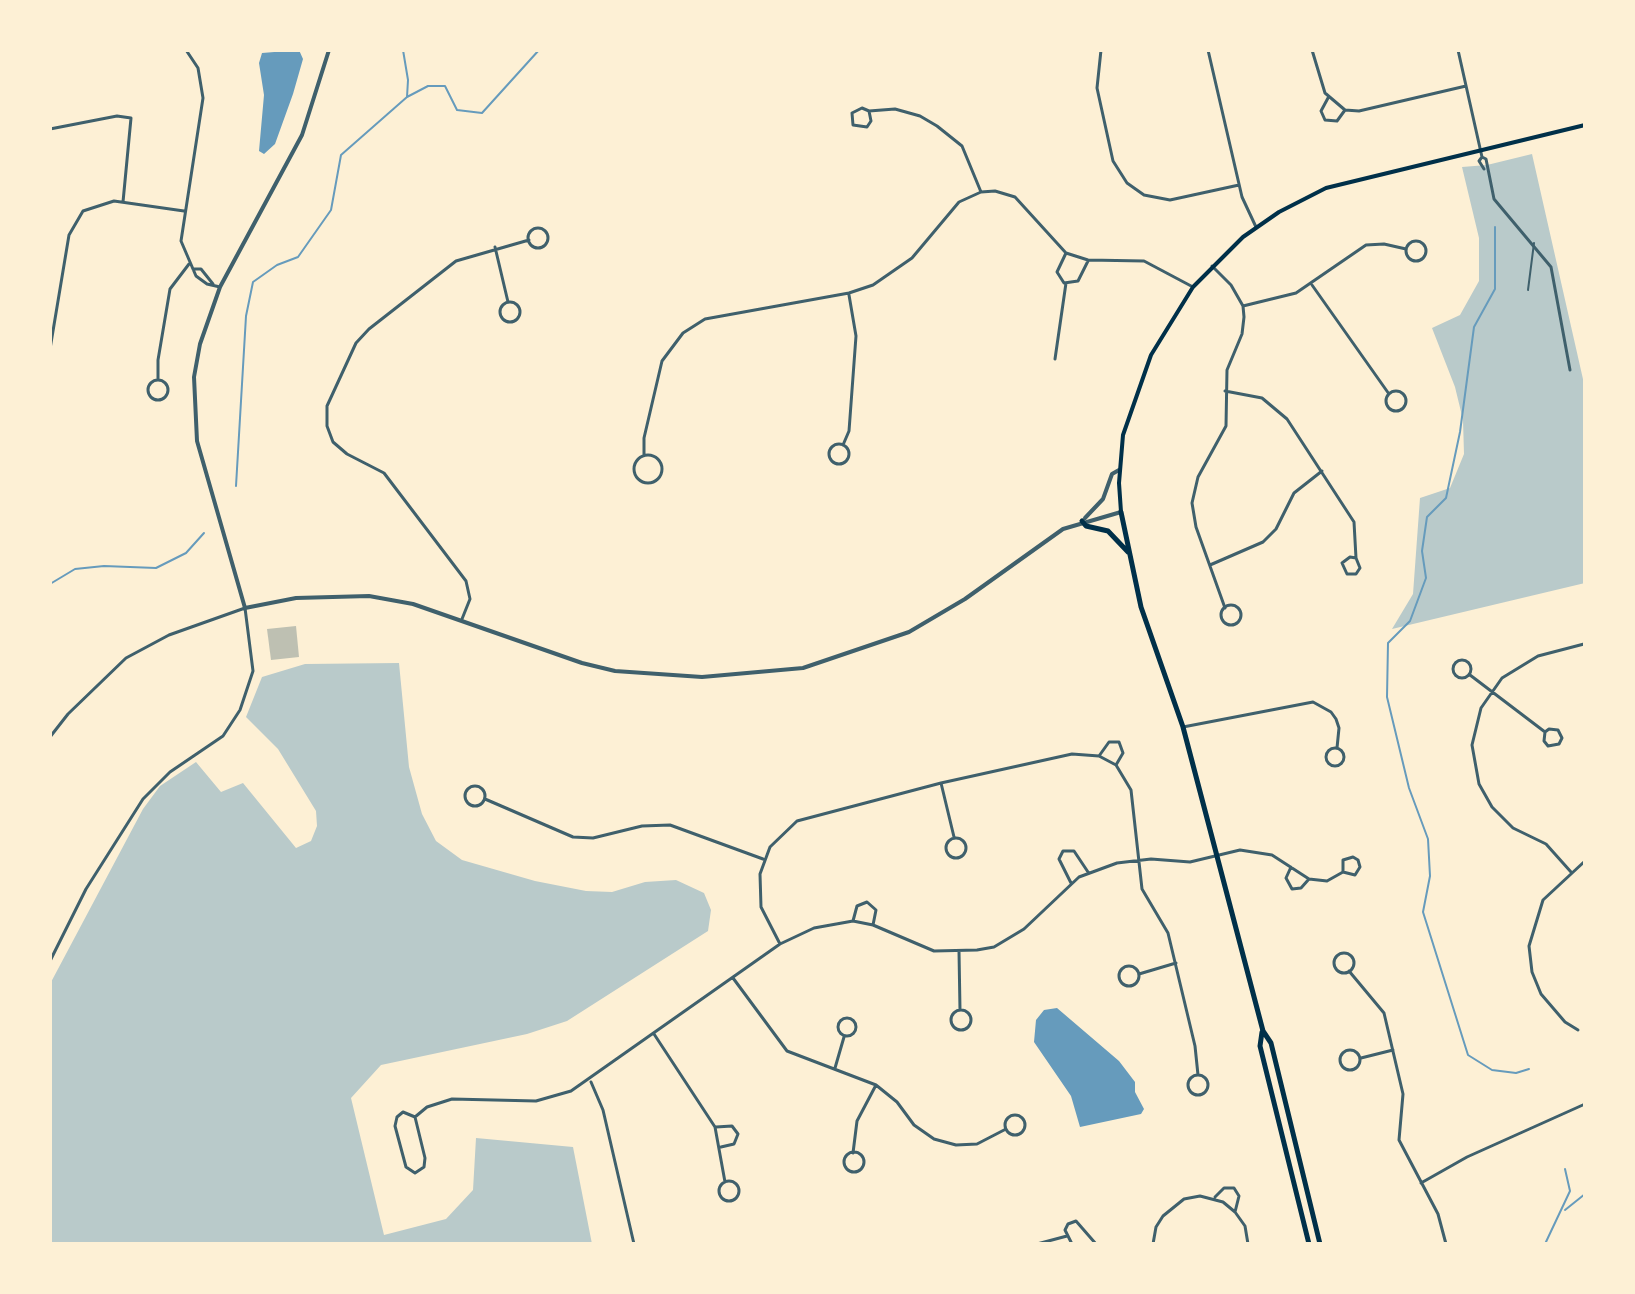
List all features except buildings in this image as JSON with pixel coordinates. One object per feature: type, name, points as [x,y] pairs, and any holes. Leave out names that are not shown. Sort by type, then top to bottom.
[{"type":"main road","points":[[1320,1244],[1271,1043],[1263,1031],[1183,727],[1141,607],[1121,512],[1119,470],[1123,435],[1137,386],[1162,334],[1193,287],[1256,227],[1293,203],[1326,188],[1585,125]]},
{"type":"main road","points":[[1082,521],[1086,526],[1108,531],[1130,553]]},
{"type":"main road","points":[[1263,1031],[1260,1046],[1309,1244]]},
{"type":"street","points":[[186,50],[198,68],[203,98],[181,241],[193,269],[207,284],[220,287]]},
{"type":"street","points":[[50,961],[86,889],[143,799],[170,772],[223,736],[237,717],[253,671],[254,654],[245,608],[197,441],[193,407],[200,344],[220,287],[302,135],[329,50]]},
{"type":"street","points":[[1101,50],[1097,88],[1113,161],[1127,183],[1144,195],[1170,200],[1239,185]]},
{"type":"street","points":[[1208,50],[1239,185],[1256,227]]},
{"type":"street","points":[[1312,50],[1319,80],[1328,98],[1345,110],[1359,111],[1466,86]]},
{"type":"street","points":[[1458,50],[1494,199],[1551,267],[1570,370]]},
{"type":"street","points":[[1328,98],[1321,111],[1325,120],[1337,121],[1345,110]]},
{"type":"street","points":[[869,111],[871,121],[867,127],[853,125],[851,116],[854,110],[895,109],[920,116],[937,126],[968,155],[981,192]]},
{"type":"street","points":[[50,129],[117,116],[131,118],[123,202]]},
{"type":"street","points":[[644,455],[657,458],[661,465],[661,474],[652,482],[638,479],[634,470],[637,461],[644,455],[644,438],[662,361],[683,333],[705,319],[849,293],[898,269],[918,252],[954,207],[981,192],[995,191],[1015,197],[1066,253],[1088,260],[1144,261],[1193,287]]},
{"type":"street","points":[[50,349],[72,225],[90,207],[123,202],[184,211]]},
{"type":"street","points":[[540,228],[547,234],[546,243],[541,247],[532,245],[529,240],[534,229],[540,228]]},
{"type":"street","points":[[462,619],[470,599],[466,581],[384,473],[347,454],[333,442],[327,426],[327,406],[361,336],[456,261],[495,247],[529,240]]},
{"type":"street","points":[[1243,306],[1284,298],[1312,285],[1366,245],[1384,244],[1406,249],[1418,241],[1426,253],[1416,261],[1410,258],[1406,249]]},
{"type":"street","points":[[495,247],[508,302]]},
{"type":"street","points":[[1055,359],[1066,283],[1057,272],[1066,253]]},
{"type":"street","points":[[1066,283],[1078,281],[1088,260]]},
{"type":"street","points":[[158,379],[165,381],[169,391],[158,400],[150,395],[148,388],[158,379],[158,360],[170,289],[189,264]]},
{"type":"street","points":[[1212,266],[1231,285],[1243,306],[1242,334],[1227,370],[1226,426],[1198,477],[1192,503],[1196,527],[1225,608]]},
{"type":"street","points":[[193,269],[201,269],[213,284]]},
{"type":"street","points":[[1312,285],[1389,394],[1387,403],[1390,408],[1396,411],[1404,407],[1404,394],[1395,391],[1389,394]]},
{"type":"street","points":[[843,445],[849,431],[856,336],[849,293]]},
{"type":"street","points":[[508,302],[518,305],[520,311],[513,321],[504,319],[501,314],[501,308],[508,302]]},
{"type":"street","points":[[1225,391],[1270,402],[1287,419],[1354,522],[1359,571],[1347,574],[1342,563],[1350,557],[1356,558]]},
{"type":"street","points":[[834,445],[843,445],[849,452],[847,459],[836,463],[829,456],[830,450],[834,445]]},
{"type":"street","points":[[1082,521],[1103,499],[1112,474],[1119,470]]},
{"type":"street","points":[[1210,565],[1256,546],[1269,537],[1294,493],[1322,471]]},
{"type":"street","points":[[50,737],[68,714],[126,658],[169,635],[245,608],[296,598],[369,596],[413,604],[462,619],[519,642],[615,671],[702,677],[803,668],[879,646],[909,632],[965,599],[1041,542],[1082,521],[1121,512]]},
{"type":"street","points":[[1231,606],[1239,610],[1238,622],[1229,625],[1224,622],[1221,613],[1225,608],[1231,606]]},
{"type":"street","points":[[1571,872],[1546,844],[1520,833],[1498,815],[1479,784],[1473,757],[1473,733],[1491,692],[1502,678],[1527,661],[1585,643]]},
{"type":"street","points":[[1470,675],[1469,663],[1464,660],[1456,663],[1457,676],[1470,675],[1545,732]]},
{"type":"street","points":[[1183,727],[1313,702],[1331,712],[1336,719],[1337,748],[1344,759],[1338,765],[1332,765],[1326,755],[1331,748],[1337,748]]},
{"type":"street","points":[[1558,730],[1561,735],[1559,744],[1554,747],[1545,744],[1545,732],[1558,730]]},
{"type":"street","points":[[1099,756],[1109,742],[1119,742],[1123,753],[1116,765]]},
{"type":"street","points":[[780,944],[761,907],[763,859],[777,838],[797,821],[941,783],[1072,754],[1099,756],[1116,765],[1134,799],[1142,889],[1168,933],[1198,1075],[1208,1083],[1206,1092],[1201,1096],[1192,1094],[1188,1088],[1189,1081],[1198,1075]]},
{"type":"street","points":[[941,783],[954,838]]},
{"type":"street","points":[[477,786],[483,789],[485,799],[481,804],[472,805],[466,795],[468,789],[477,786]]},
{"type":"street","points":[[485,799],[573,837],[593,838],[642,826],[670,825],[763,859]]},
{"type":"street","points":[[954,838],[963,840],[966,846],[960,857],[953,857],[947,850],[948,841],[954,838]]},
{"type":"street","points":[[415,1117],[438,1102],[476,1097],[536,1101],[571,1091],[780,944],[814,928],[853,921],[873,925],[934,951],[959,951],[994,947],[1007,940],[1071,883],[1088,872],[1138,859],[1190,862],[1240,850],[1262,852],[1309,879],[1327,881],[1343,872]]},
{"type":"street","points":[[1071,883],[1059,859],[1063,851],[1074,851],[1088,872]]},
{"type":"street","points":[[1346,858],[1358,860],[1358,873],[1349,876],[1343,872],[1341,866],[1346,858]]},
{"type":"street","points":[[1578,1030],[1559,1016],[1541,994],[1529,957],[1530,937],[1538,908],[1585,861]]},
{"type":"street","points":[[1291,867],[1286,878],[1292,889],[1301,888],[1309,879]]},
{"type":"street","points":[[853,921],[857,906],[867,902],[876,910],[873,925]]},
{"type":"street","points":[[959,951],[960,1010],[951,1018],[952,1025],[960,1030],[969,1027],[971,1021],[969,1014],[960,1010]]},
{"type":"street","points":[[1349,971],[1342,972],[1335,966],[1338,955],[1344,953],[1352,958],[1349,971],[1358,986],[1382,1006],[1403,1094],[1399,1140],[1438,1214],[1446,1244]]},
{"type":"street","points":[[1139,974],[1135,968],[1126,966],[1119,978],[1123,984],[1132,986],[1139,974],[1176,963]]},
{"type":"street","points":[[733,978],[787,1051],[876,1085],[897,1102],[914,1125],[934,1139],[956,1145],[977,1144],[1006,1129]]},
{"type":"street","points":[[842,1018],[851,1018],[856,1023],[855,1032],[844,1036],[839,1032],[838,1023],[842,1018]]},
{"type":"street","points":[[654,1034],[715,1127],[725,1182]]},
{"type":"street","points":[[835,1068],[844,1036]]},
{"type":"street","points":[[1350,1050],[1360,1058],[1358,1067],[1352,1070],[1346,1069],[1340,1061],[1341,1055],[1350,1050]]},
{"type":"street","points":[[1360,1058],[1393,1050]]},
{"type":"street","points":[[590,1080],[603,1110],[634,1244]]},
{"type":"street","points":[[853,1153],[857,1121],[876,1085]]},
{"type":"street","points":[[1421,1183],[1467,1157],[1585,1104]]},
{"type":"street","points":[[403,1112],[415,1117],[425,1158],[424,1167],[415,1173],[406,1167],[395,1126],[397,1117],[403,1112]]},
{"type":"street","points":[[1011,1116],[1024,1121],[1020,1133],[1011,1134],[1006,1129],[1006,1120],[1011,1116]]},
{"type":"street","points":[[715,1127],[728,1125],[737,1130],[734,1144],[721,1147]]},
{"type":"street","points":[[853,1153],[863,1160],[860,1169],[854,1172],[844,1163],[847,1155],[853,1153]]},
{"type":"street","points":[[725,1182],[735,1183],[739,1189],[732,1201],[724,1200],[719,1195],[720,1186],[725,1182]]},
{"type":"street","points":[[1214,1199],[1224,1188],[1234,1188],[1239,1196],[1235,1212]]},
{"type":"street","points":[[1153,1244],[1156,1227],[1171,1208],[1184,1199],[1214,1199],[1235,1212],[1245,1226],[1248,1244]]},
{"type":"street","points":[[1072,1244],[1066,1227],[1076,1221],[1096,1244]]},
{"type":"street","points":[[1037,1244],[1067,1236]]},
{"type":"lane","points":[[1528,290],[1534,243]]},
{"type":"shaded area","points":[[1532,154],[1585,388],[1585,583],[1392,629],[1413,594],[1420,498],[1450,488],[1464,454],[1463,420],[1455,387],[1432,328],[1460,315],[1479,281],[1479,238],[1462,167],[1487,165]]},
{"type":"shaded area","points":[[399,663],[409,767],[422,814],[436,841],[462,860],[535,881],[586,891],[612,892],[645,882],[676,880],[704,893],[711,910],[708,931],[567,1021],[527,1034],[381,1065],[351,1098],[384,1235],[446,1219],[473,1190],[476,1138],[573,1147],[592,1244],[50,1244],[50,984],[143,809],[160,786],[196,762],[221,792],[243,783],[296,848],[311,841],[317,826],[316,811],[278,749],[246,717],[262,677],[305,664]]},
{"type":"water","points":[[299,50],[303,59],[293,94],[275,144],[264,154],[259,151],[264,95],[259,63],[262,53]]},
{"type":"water","points":[[1057,1008],[1119,1061],[1135,1082],[1135,1092],[1144,1109],[1141,1114],[1080,1127],[1071,1096],[1034,1042],[1036,1020],[1044,1010]]},
{"type":"waterway","points":[[236,486],[246,316],[253,282],[277,265],[298,257],[331,210],[341,155],[407,97],[408,80],[403,50]]},
{"type":"waterway","points":[[407,97],[428,86],[445,86],[457,110],[482,113],[539,50]]},
{"type":"waterway","points":[[1495,227],[1495,289],[1474,327],[1460,432],[1446,498],[1427,517],[1422,551],[1426,578],[1410,621],[1388,643],[1387,697],[1409,788],[1428,839],[1430,876],[1423,912],[1468,1055],[1492,1070],[1516,1073],[1529,1069]]},
{"type":"waterway","points":[[50,584],[75,569],[104,566],[156,568],[186,553],[204,533]]},
{"type":"waterway","points":[[1545,1244],[1570,1191],[1565,1169]]},
{"type":"waterway","points":[[1565,1210],[1585,1194]]}]
